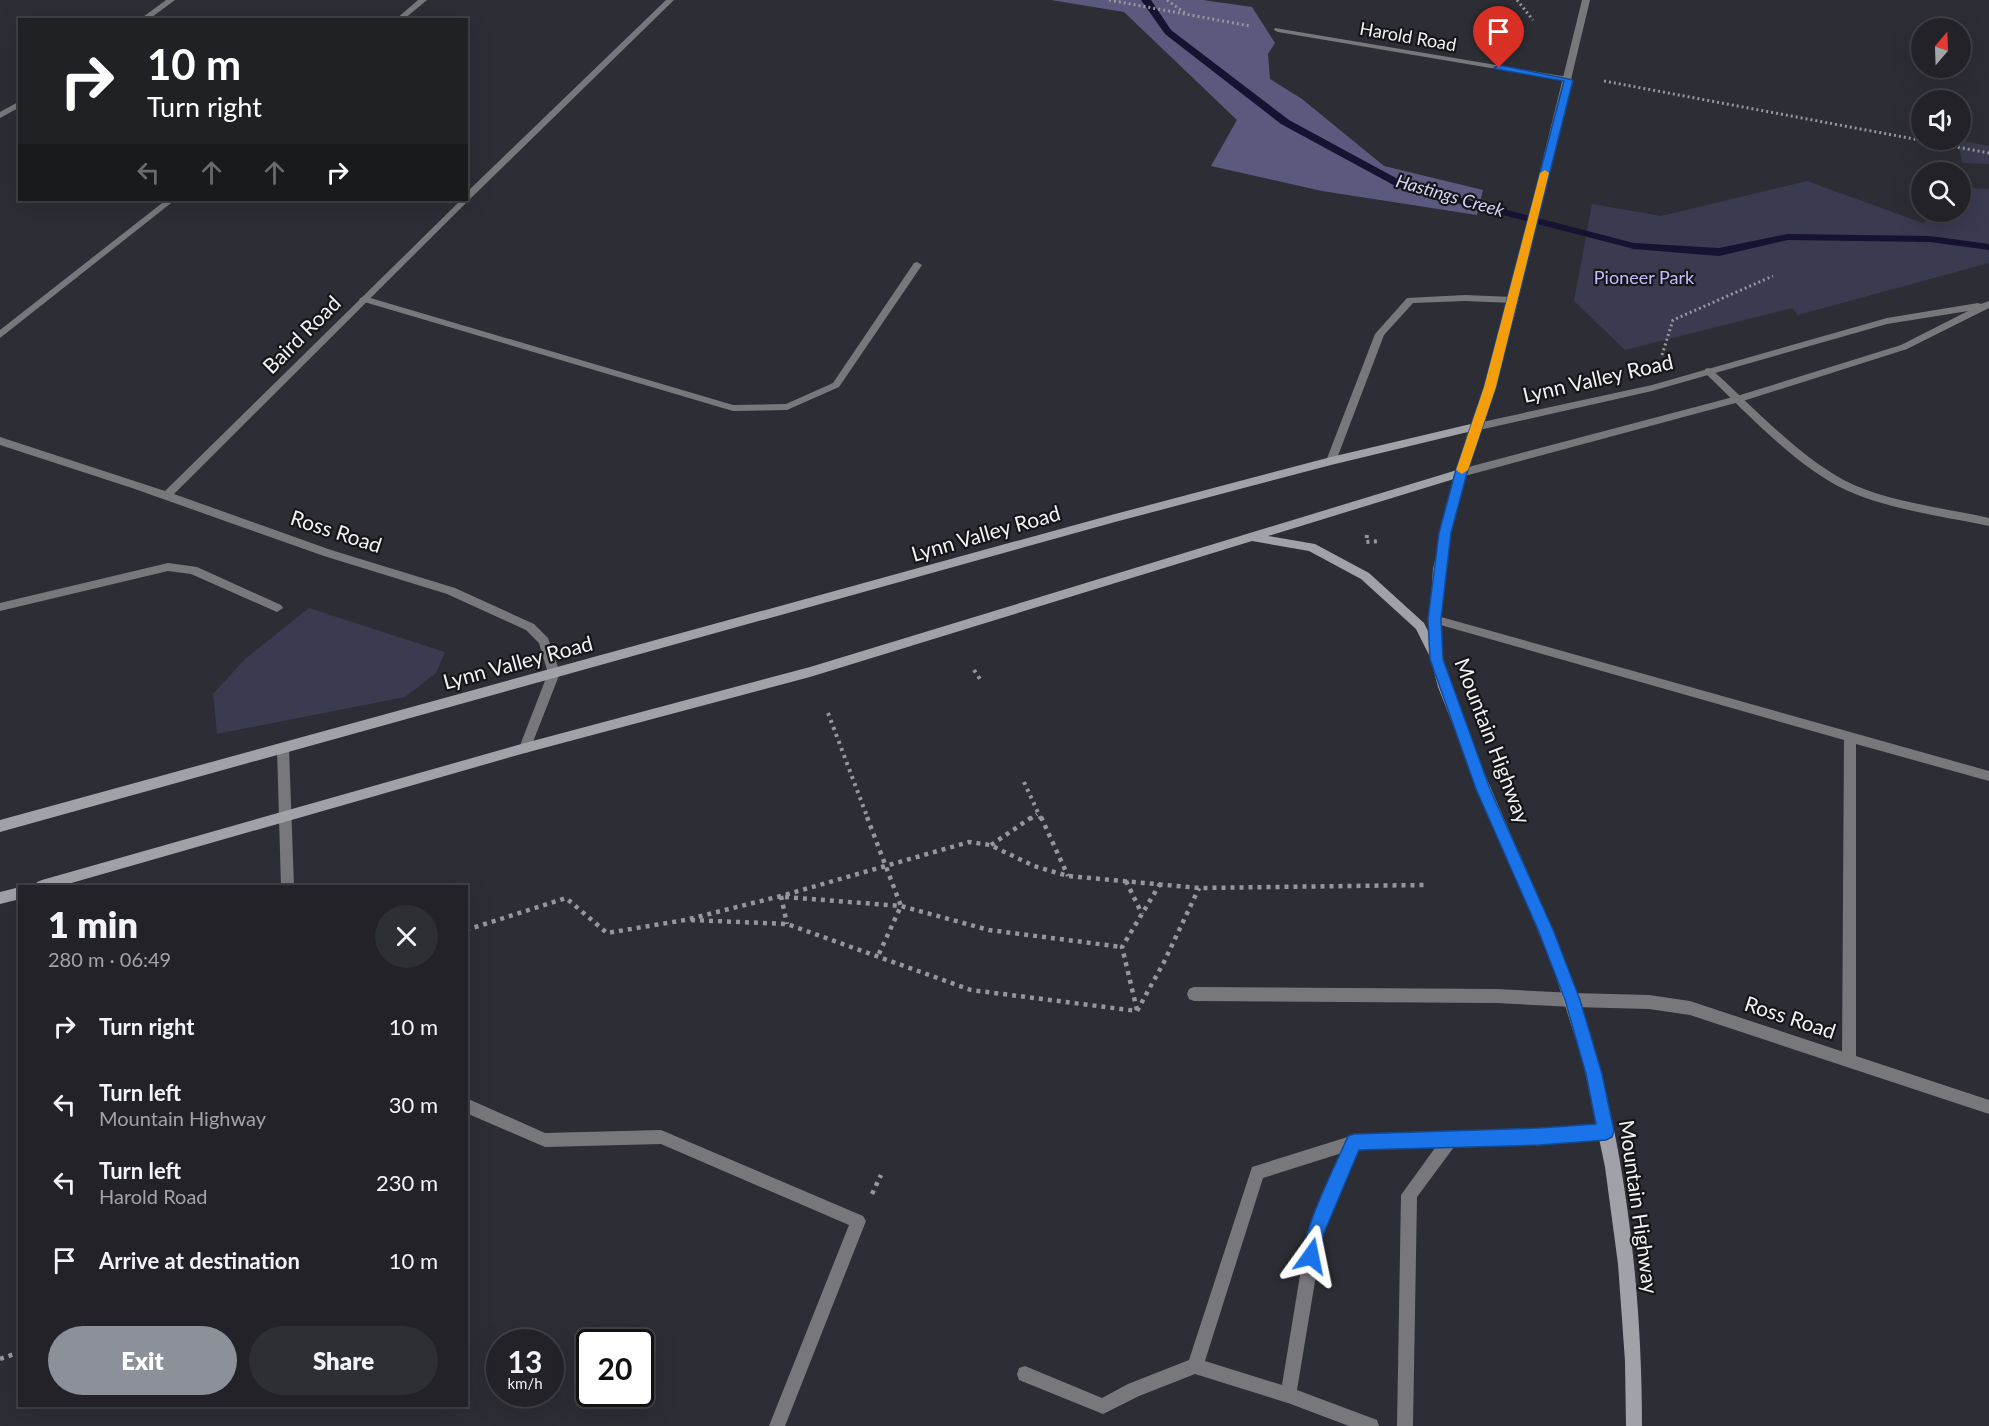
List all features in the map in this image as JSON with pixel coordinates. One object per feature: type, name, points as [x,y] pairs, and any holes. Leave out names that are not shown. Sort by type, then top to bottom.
[{"type":"main road","name":"Lynn Valley Road","points":[[0,826],[1115,518],[1331,461],[1475,427]]},
{"type":"main road","name":"Mountain Highway","points":[[1475,427],[1445,533],[1434,619],[1436,659],[1483,789],[1546,932],[1573,1000],[1594,1074],[1625,1244],[1635,1371],[1634,1426]]},
{"type":"main road","name":"Lynn Valley Road","points":[[46,885],[525,748],[810,672],[1461,473]]},
{"type":"main road","points":[[1250,538],[1311,547],[1365,576],[1390,596],[1420,626],[1436,659]]},
{"type":"main road","points":[[0,898],[18,894]]},
{"type":"street","points":[[145,18],[171,0]]},
{"type":"street","points":[[400,18],[423,0]]},
{"type":"street","name":"Baird Road","points":[[468,197],[670,0]]},
{"type":"street","name":"Mountain Highway","points":[[1475,427],[1490,387],[1513,300],[1569,80],[1586,0]]},
{"type":"street","name":"Harold Road","points":[[1278,30],[1569,80]]},
{"type":"street","points":[[0,116],[18,104]]},
{"type":"street","points":[[0,334],[170,201]]},
{"type":"street","name":"Baird Road","points":[[166,496],[464,201]]},
{"type":"street","points":[[364,299],[733,408],[787,407],[836,385],[917,265]]},
{"type":"street","points":[[1331,461],[1380,334],[1410,300],[1465,298],[1513,300]]},
{"type":"street","name":"Lynn Valley Road","points":[[1475,427],[1652,388],[1887,321],[1989,304]]},
{"type":"street","name":"Lynn Valley Road","points":[[1461,473],[1739,399],[1904,347],[1989,304]]},
{"type":"street","points":[[1708,371],[1804,460],[1856,489],[1899,502],[1989,522]]},
{"type":"street","name":"Ross Road","points":[[0,441],[328,553],[451,591],[530,627],[544,641],[554,673]]},
{"type":"street","points":[[0,607],[168,567],[193,570],[277,608]]},
{"type":"street","points":[[1434,619],[1989,776]]},
{"type":"street","points":[[525,748],[554,673]]},
{"type":"street","points":[[1849,1060],[1850,737]]},
{"type":"street","points":[[283,748],[288,885]]},
{"type":"street","name":"Ross Road","points":[[1194,994],[1496,996],[1649,1002],[1690,1008],[1989,1107]]},
{"type":"street","points":[[468,1106],[545,1140],[661,1137],[858,1221],[777,1426]]},
{"type":"street","points":[[1195,1366],[1257,1172],[1354,1142],[1450,1140],[1606,1131]]},
{"type":"street","points":[[1405,1426],[1409,1195],[1450,1140]]},
{"type":"street","points":[[1288,1395],[1315,1233],[1354,1142]]},
{"type":"street","points":[[1025,1374],[1103,1406],[1134,1390],[1195,1366],[1288,1395],[1371,1426]]},
{"type":"path","points":[[1109,0],[1278,30]]},
{"type":"path","points":[[1167,0],[1188,15]]},
{"type":"path","points":[[1517,0],[1533,20]]},
{"type":"path","points":[[1604,81],[1989,153]]},
{"type":"path","points":[[1661,359],[1673,320],[1773,276]]},
{"type":"path","points":[[1366,535],[1366,542],[1381,541]]},
{"type":"path","points":[[974,670],[980,679]]},
{"type":"path","points":[[828,713],[901,906],[877,958]]},
{"type":"path","points":[[1024,782],[1068,876]]},
{"type":"path","points":[[990,845],[1037,814]]},
{"type":"path","points":[[468,929],[566,898],[607,933],[685,920],[781,896],[969,842],[990,845],[1034,866],[1068,876],[1199,888],[1424,885]]},
{"type":"path","points":[[1126,881],[1142,915]]},
{"type":"path","points":[[1137,1011],[1122,947],[1160,884]]},
{"type":"path","points":[[1137,1011],[1164,962],[1199,888]]},
{"type":"path","points":[[781,896],[901,906],[989,930],[1122,947]]},
{"type":"path","points":[[781,896],[787,924]]},
{"type":"path","points":[[685,920],[787,924],[971,990],[1137,1011]]},
{"type":"path","points":[[0,1359],[18,1353]]},
{"type":"green space","points":[[1971,143],[1989,146],[1989,164],[1962,162],[1960,150],[1971,150]]},
{"type":"green space","name":"Pioneer Park","points":[[1807,181],[1911,219],[1911,222],[1971,222],[1971,188],[1989,189],[1989,263],[1798,315],[1792,308],[1625,350],[1574,301],[1592,204],[1661,216]]},
{"type":"green space","points":[[309,608],[445,652],[436,673],[405,697],[217,734],[213,694],[245,659]]},
{"type":"shaded area","points":[[1051,0],[1203,0],[1252,7],[1275,43],[1268,54],[1270,79],[1302,99],[1384,166],[1483,190],[1477,215],[1322,191],[1211,166],[1237,120],[1124,12]]},
{"type":"waterway","name":"Hastings Creek","points":[[1146,0],[1168,32],[1285,122],[1403,186],[1634,246],[1719,252],[1788,237],[1930,239],[1989,247]]},
{"type":"slow traffic","points":[[1462,470],[1490,387],[1545,173]]},
{"type":"route","points":[[1311,1256],[1315,1233],[1354,1142],[1450,1140],[1606,1131],[1594,1074],[1573,1000],[1546,932],[1483,789],[1436,659],[1434,619],[1445,533],[1475,427],[1490,387],[1569,80],[1499,68]]}]
